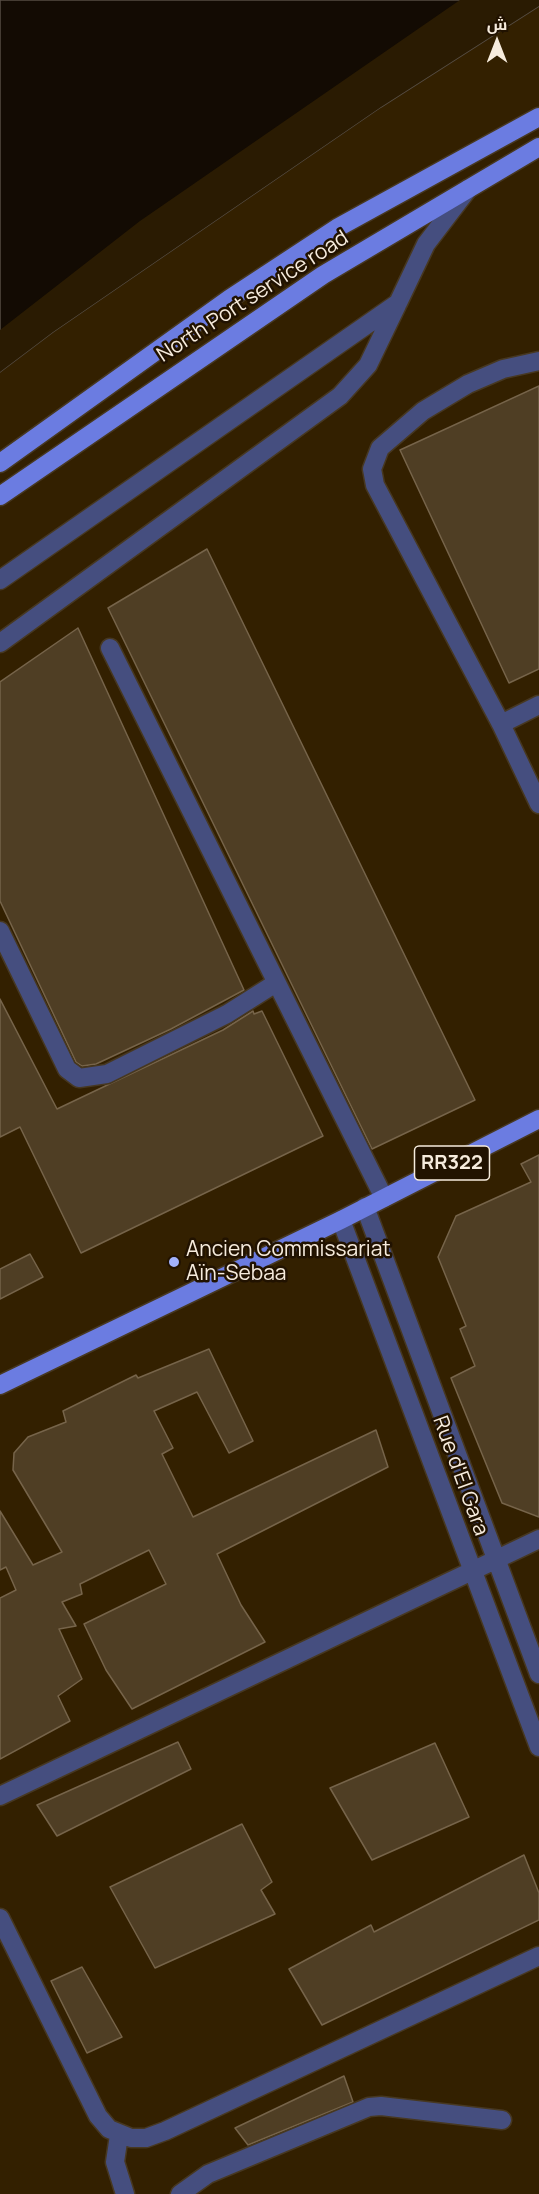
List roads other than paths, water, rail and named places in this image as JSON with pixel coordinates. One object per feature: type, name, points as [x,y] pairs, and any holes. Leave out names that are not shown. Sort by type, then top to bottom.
[{"type":"main road","name":"North Port service road","points":[[0,463],[229,299],[337,228],[539,117]]},
{"type":"main road","name":"North Port service road","points":[[0,496],[323,275],[471,185],[539,147]]},
{"type":"main road","name":"RR322","points":[[0,1385],[341,1220],[539,1119]]},
{"type":"street","points":[[0,643],[340,396],[368,365],[426,244],[471,185]]},
{"type":"street","points":[[0,580],[398,303]]},
{"type":"street","points":[[539,361],[503,369],[468,384],[423,411],[380,448],[372,469],[375,485],[501,724],[539,804]]},
{"type":"street","points":[[110,648],[384,1198]]},
{"type":"street","points":[[501,724],[539,705]]},
{"type":"street","points":[[0,931],[67,1068],[79,1078],[107,1074],[227,1014],[276,983]]},
{"type":"street","name":"Rue d'El Gara","points":[[365,1207],[539,1674]]},
{"type":"street","name":"Rue d'El Gara","points":[[341,1220],[539,1747]]},
{"type":"street","points":[[0,1796],[539,1539]]},
{"type":"street","points":[[0,1918],[98,2116],[119,2135],[146,2138],[539,1956]]},
{"type":"street","points":[[180,2194],[208,2174],[369,2107],[381,2106],[502,2120]]},
{"type":"street","points":[[119,2135],[115,2162],[124,2194]]},
{"type":"place","name":"Ancien Commissariat Aïn-Sebaa","points":[[174,1262]]}]
